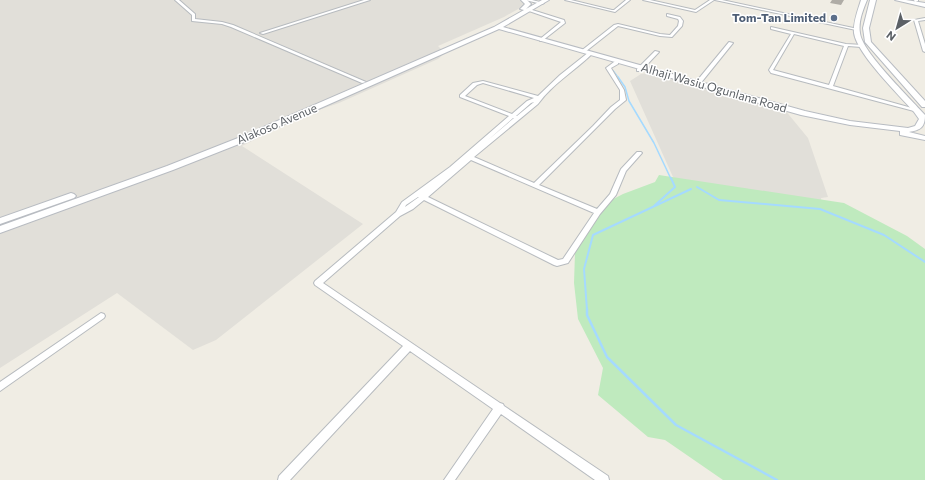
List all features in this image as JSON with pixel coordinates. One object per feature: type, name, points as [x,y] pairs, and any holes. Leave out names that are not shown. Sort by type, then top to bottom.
[{"type":"street","points":[[177,0],[194,15],[193,20],[222,23],[232,26],[364,82]]},
{"type":"street","points":[[262,33],[368,0]]},
{"type":"street","points":[[566,0],[612,11],[628,0]]},
{"type":"street","points":[[645,0],[696,11],[712,0]]},
{"type":"street","points":[[717,0],[856,29]]},
{"type":"street","points":[[864,0],[856,29],[857,37],[861,46],[925,119]]},
{"type":"street","points":[[873,0],[866,28],[868,42],[925,105]]},
{"type":"street","points":[[898,0],[925,4]]},
{"type":"street","points":[[914,0],[925,4]]},
{"type":"street","points":[[534,2],[563,21],[563,23],[541,40]]},
{"type":"street","name":"Alakoso Avenue","points":[[0,230],[82,196],[212,146],[450,44],[512,21],[534,2]]},
{"type":"street","name":"Alakoso Avenue","points":[[0,221],[170,168],[241,140],[482,35],[534,2]]},
{"type":"street","points":[[604,480],[318,283],[398,214],[407,210],[420,196],[515,117],[536,103],[539,98],[615,26],[618,25],[660,35],[671,36],[680,26],[681,21],[679,18],[668,15]]},
{"type":"street","points":[[925,18],[916,20],[925,51]]},
{"type":"street","points":[[512,21],[513,28],[518,34]]},
{"type":"street","name":"Alhaji Wasiu Ogunlana Road","points":[[495,28],[588,53],[810,118],[925,138]]},
{"type":"street","points":[[772,28],[846,45],[861,46]]},
{"type":"street","points":[[482,35],[500,33],[518,34]]},
{"type":"street","points":[[793,33],[771,70],[772,71],[779,75],[917,111]]},
{"type":"street","name":"Alhaji Wasiu Ogunlana Road","points":[[518,34],[588,53],[616,63],[698,83],[804,113],[850,123],[908,130],[918,128],[922,123],[922,119],[917,111]]},
{"type":"street","points":[[698,83],[731,43]]},
{"type":"street","points":[[830,88],[846,45]]},
{"type":"street","points":[[641,69],[657,52]]},
{"type":"street","points":[[535,185],[623,100],[622,90],[608,68],[616,63]]},
{"type":"street","points":[[515,117],[462,96],[475,84],[483,82],[539,98]]},
{"type":"street","points":[[420,196],[557,263],[565,261],[598,212],[613,195],[623,170],[639,153]]},
{"type":"street","points":[[468,157],[598,212]]},
{"type":"street","points":[[0,387],[101,316]]},
{"type":"street","points":[[283,480],[409,346]]},
{"type":"street","points":[[449,480],[500,407]]},
{"type":"shaded area","points":[[0,0],[534,0],[504,17],[438,46],[445,53],[438,59],[339,103],[307,114],[242,146],[363,224],[216,340],[193,350],[117,293],[0,368]]},
{"type":"shaded area","points":[[665,71],[780,104],[808,138],[828,197],[821,198],[822,205],[699,194],[673,177],[630,81],[641,74]]},
{"type":"green space","points":[[659,175],[844,203],[907,236],[925,249],[925,480],[723,480],[665,440],[648,437],[598,395],[603,368],[578,319],[574,283],[575,253],[596,208],[623,194],[655,182]]},
{"type":"waterway","points":[[613,70],[619,78]]},
{"type":"waterway","points":[[618,77],[625,87],[629,101],[654,143],[671,179]]},
{"type":"waterway","points":[[654,206],[675,187],[671,178]]},
{"type":"waterway","points":[[697,187],[719,200],[820,209],[884,235],[925,262]]},
{"type":"waterway","points":[[587,310],[584,269],[593,235],[691,189]]},
{"type":"waterway","points":[[587,310],[587,315],[607,357],[676,425],[777,480]]},
{"type":"place","name":"Tom-Tan Limited","points":[[834,18]]}]
